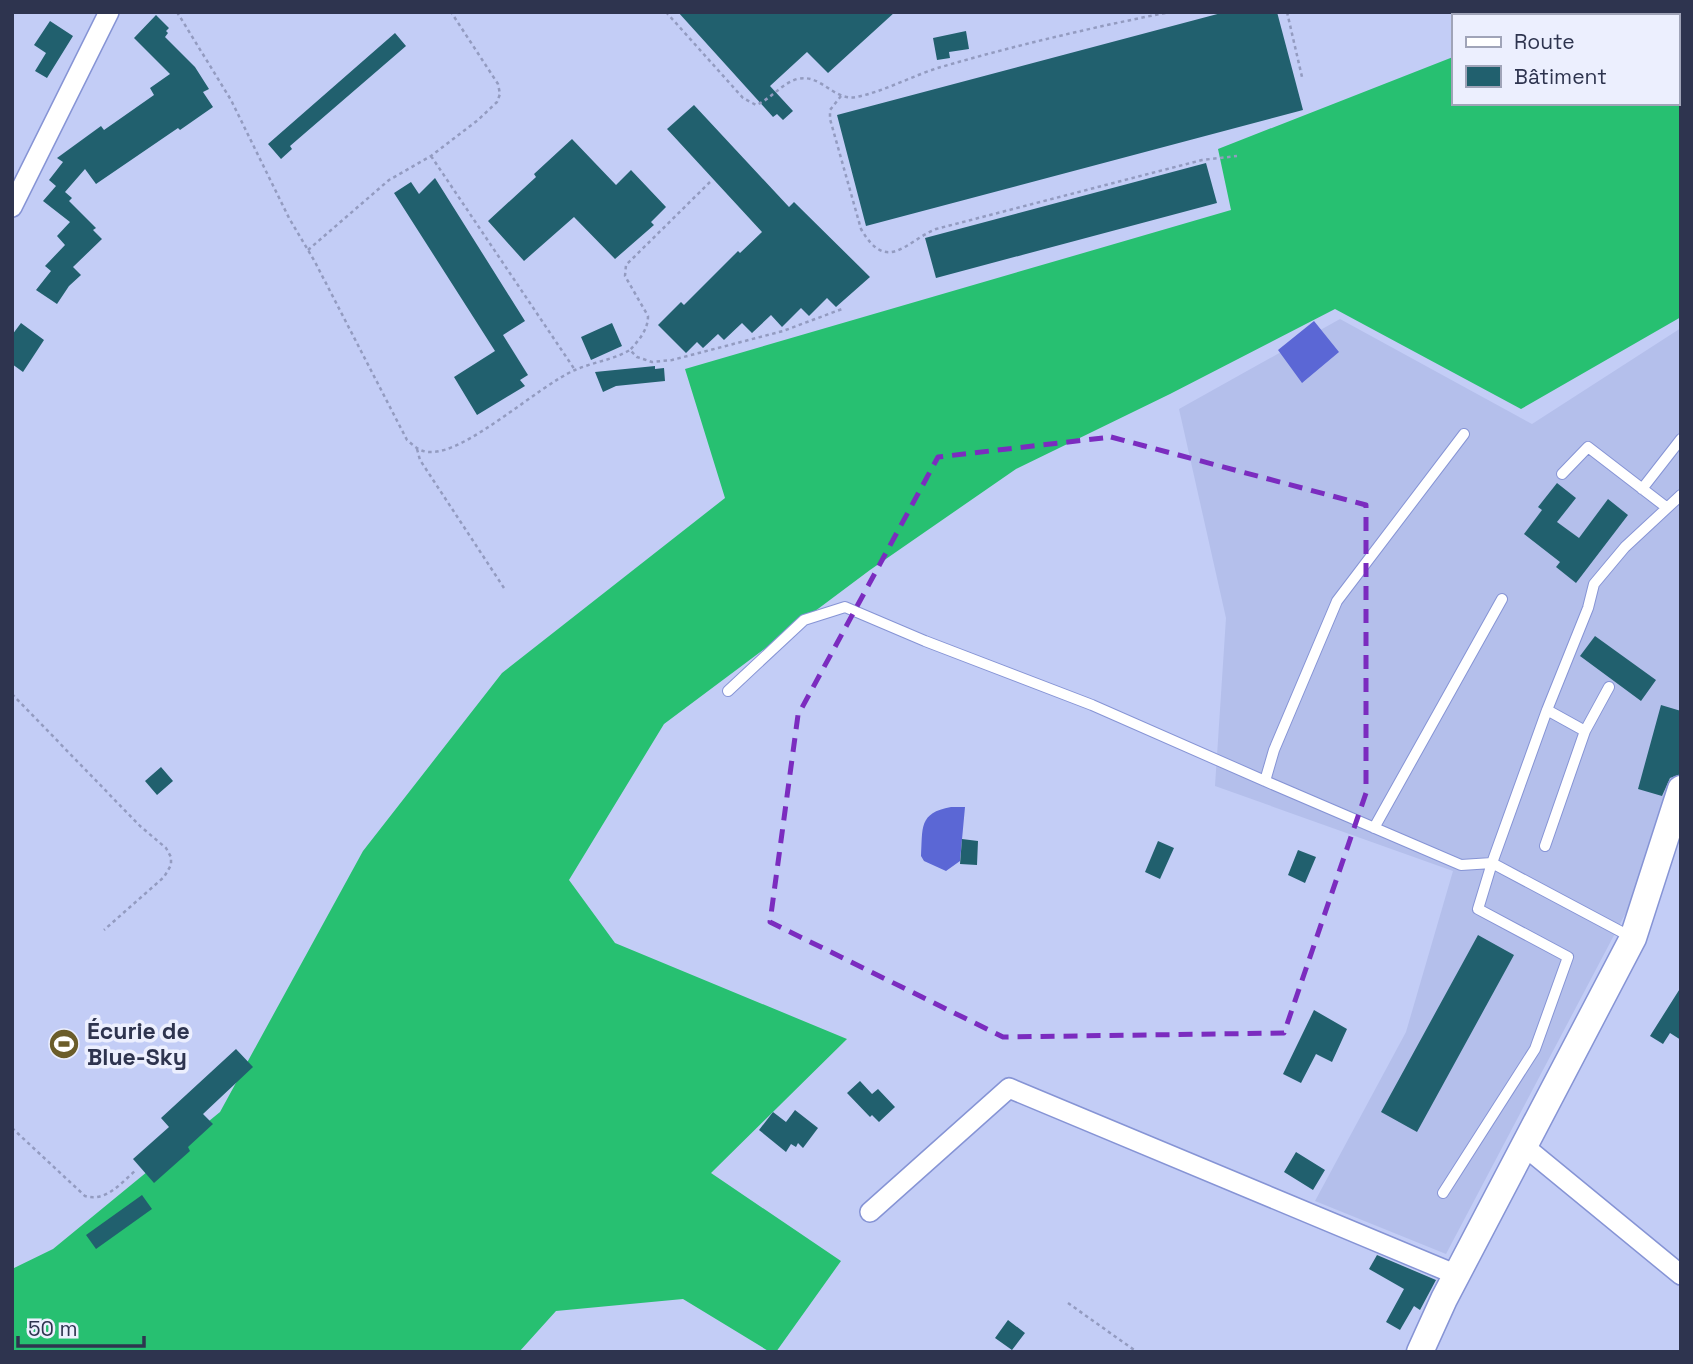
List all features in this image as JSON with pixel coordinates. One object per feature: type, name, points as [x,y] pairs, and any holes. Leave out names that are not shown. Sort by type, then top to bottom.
[{"type":"main road","points":[[1420,1352],[1457,1275],[1633,938],[1681,789]]},
{"type":"street","points":[[12,206],[109,12]]},
{"type":"street","points":[[870,1212],[1009,1088],[1457,1275]]},
{"type":"street","points":[[1524,1146],[1681,1275]]},
{"type":"lane","points":[[1265,781],[1274,750],[1337,601],[1464,434]]},
{"type":"lane","points":[[1642,489],[1681,439]]},
{"type":"lane","points":[[1562,474],[1588,447],[1667,507]]},
{"type":"lane","points":[[1443,1193],[1535,1049],[1568,957],[1479,909],[1492,863],[1547,710],[1588,608],[1594,584],[1625,547],[1681,495]]},
{"type":"lane","points":[[1374,828],[1502,599]]},
{"type":"lane","points":[[728,691],[804,620],[845,607],[1092,705],[1461,865],[1492,863],[1633,938]]},
{"type":"lane","points":[[1545,846],[1585,731],[1609,687]]},
{"type":"lane","points":[[1547,710],[1585,731]]},
{"type":"path","points":[[177,12],[231,100],[289,218],[407,440],[416,449],[427,453],[453,448],[575,370],[630,350],[643,335],[649,316],[625,276],[626,265],[710,182]]},
{"type":"path","points":[[308,250],[389,180],[431,156],[478,121],[497,103],[500,94],[498,84],[451,12]]},
{"type":"path","points":[[666,12],[750,103],[756,105],[785,84],[797,79],[810,78],[841,96],[857,97],[946,66],[1170,12]]},
{"type":"path","points":[[1287,12],[1302,77]]},
{"type":"path","points":[[841,96],[831,110],[830,119],[861,229],[876,248],[888,252],[900,252],[924,234],[936,229],[1202,160],[1237,156]]},
{"type":"path","points":[[431,156],[575,370]]},
{"type":"path","points":[[630,350],[637,357],[652,362],[672,360],[783,331],[842,309]]},
{"type":"path","points":[[416,449],[419,460],[504,588]]},
{"type":"path","points":[[12,694],[140,826],[166,848],[171,857],[171,865],[164,877],[104,930]]},
{"type":"path","points":[[12,1136],[14,1130],[85,1196],[93,1199],[106,1196],[135,1171]]},
{"type":"path","points":[[1068,1303],[1137,1352]]},
{"type":"highlighted area","points":[[1111,437],[1366,505],[1366,793],[1284,1033],[1003,1037],[770,922],[798,715],[938,457]]},
{"type":"shaded area","points":[[1340,319],[1532,424],[1681,328],[1681,748],[1631,903],[1446,1254],[1315,1201],[1406,1032],[1453,871],[1215,786],[1226,618],[1179,409]]},
{"type":"shaded area","points":[[1314,321],[1339,352],[1302,383],[1278,350]]},
{"type":"shaded area","points":[[951,807],[965,807],[960,861],[946,871],[924,861],[921,856],[922,837],[924,823],[928,818],[933,813]]},
{"type":"green space","points":[[1452,57],[1452,105],[1679,105],[1681,63],[1681,317],[1521,409],[1335,309],[1016,469],[870,570],[664,724],[569,880],[615,943],[847,1039],[711,1173],[841,1261],[776,1352],[770,1352],[683,1299],[556,1311],[519,1352],[12,1352],[12,1269],[53,1249],[220,1112],[363,851],[502,673],[725,498],[685,369],[1231,210],[1218,149]]},
{"type":"building","points":[[678,12],[895,12],[828,73],[807,52],[770,86],[793,111],[783,120],[777,114],[773,117]]},
{"type":"building","points":[[1225,12],[1277,12],[1303,110],[866,226],[837,115]]},
{"type":"building","points":[[156,15],[169,28],[165,37],[195,67],[209,89],[203,92],[213,107],[96,184],[85,169],[65,192],[72,198],[69,201],[96,228],[93,230],[102,239],[73,267],[81,275],[69,286],[57,304],[36,290],[51,271],[45,266],[65,245],[57,236],[70,222],[43,201],[56,186],[49,180],[63,162],[57,158],[101,126],[104,130],[154,95],[150,88],[170,74],[134,38]]},
{"type":"building","points":[[50,21],[73,36],[47,78],[35,71],[46,53],[34,45]]},
{"type":"building","points":[[966,31],[969,49],[949,52],[950,58],[937,60],[933,38]]},
{"type":"building","points":[[395,33],[406,46],[290,146],[292,149],[281,159],[268,144]]},
{"type":"building","points":[[694,105],[789,207],[794,202],[870,277],[836,307],[827,298],[809,316],[801,308],[782,327],[771,315],[752,333],[742,323],[724,340],[718,334],[703,348],[697,342],[686,353],[658,325],[681,302],[684,305],[738,251],[740,253],[762,232],[667,129]]},
{"type":"building","points":[[572,139],[616,185],[631,170],[666,207],[651,222],[654,225],[615,259],[574,217],[524,261],[488,221]]},
{"type":"building","points":[[1206,163],[1217,203],[936,278],[925,238]]},
{"type":"building","points":[[435,178],[525,321],[503,335],[528,375],[520,380],[525,386],[477,415],[454,377],[495,351],[394,193],[411,182],[419,194]]},
{"type":"building","points":[[21,323],[44,340],[23,372],[12,364],[12,335]]},
{"type":"building","points":[[612,323],[622,346],[591,360],[581,337]]},
{"type":"building","points":[[655,366],[655,369],[664,368],[665,381],[616,386],[603,392],[595,372]]},
{"type":"building","points":[[1557,483],[1576,498],[1557,522],[1579,538],[1608,499],[1628,515],[1576,583],[1556,567],[1560,562],[1524,534],[1542,510],[1538,507]]},
{"type":"building","points":[[1595,636],[1656,680],[1641,701],[1580,656]]},
{"type":"building","points":[[1661,705],[1681,711],[1681,774],[1670,778],[1662,796],[1638,789]]},
{"type":"building","points":[[161,767],[173,781],[157,795],[145,781]]},
{"type":"building","points":[[962,839],[978,841],[977,865],[960,864]]},
{"type":"building","points":[[1158,841],[1174,848],[1160,879],[1145,872]]},
{"type":"building","points":[[1298,850],[1316,857],[1305,883],[1288,875]]},
{"type":"building","points":[[1478,935],[1514,955],[1417,1132],[1381,1112]]},
{"type":"building","points":[[1681,987],[1681,1040],[1670,1033],[1663,1044],[1650,1036]]},
{"type":"building","points":[[1314,1010],[1347,1029],[1332,1062],[1316,1054],[1301,1083],[1283,1074]]},
{"type":"building","points":[[236,1049],[253,1067],[203,1114],[213,1124],[188,1147],[190,1151],[154,1183],[133,1159],[169,1127],[161,1118]]},
{"type":"building","points":[[860,1081],[872,1094],[878,1089],[895,1107],[879,1122],[872,1115],[870,1117],[847,1093]]},
{"type":"building","points":[[795,1110],[818,1128],[803,1148],[798,1143],[796,1147],[791,1144],[786,1152],[759,1130],[773,1112],[786,1122]]},
{"type":"building","points":[[1296,1152],[1325,1170],[1313,1190],[1284,1172]]},
{"type":"building","points":[[142,1195],[152,1209],[96,1249],[86,1235]]},
{"type":"building","points":[[1377,1255],[1436,1280],[1420,1310],[1414,1306],[1400,1330],[1386,1322],[1404,1289],[1369,1269]]},
{"type":"building","points":[[1008,1320],[1025,1333],[1012,1350],[995,1338]]},
{"type":"place","name":"Écurie de Blue-Sky","points":[[64,1044]]}]
